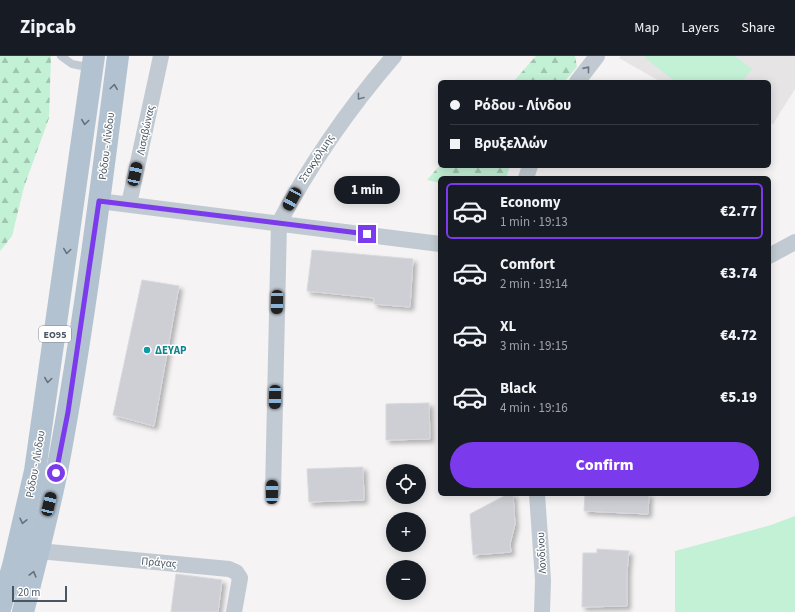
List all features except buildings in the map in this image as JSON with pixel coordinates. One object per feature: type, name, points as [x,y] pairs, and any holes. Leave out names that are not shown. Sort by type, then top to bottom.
[{"type":"main road","name":"Ρόδου - Λίνδου","points":[[23,612],[39,551],[66,422],[99,201],[118,56]]},
{"type":"main road","name":"Ρόδου - Λίνδου","points":[[0,609],[13,566],[35,471],[93,62]]},
{"type":"street","name":"Λισαβώνας","points":[[128,204],[161,56]]},
{"type":"street","points":[[376,76],[380,56]]},
{"type":"street","name":"Στοκχόλμης","points":[[272,492],[279,223],[298,187],[332,133],[376,76],[394,56]]},
{"type":"street","points":[[579,80],[598,56]]},
{"type":"street","points":[[99,201],[438,244]]},
{"type":"street","points":[[771,255],[795,242]]},
{"type":"street","name":"Λονδίνου","points":[[537,496],[543,580],[542,612]]},
{"type":"street","name":"Πράγας","points":[[39,551],[229,569],[236,572],[240,578],[234,612]]},
{"type":"lane","points":[[62,56],[72,64],[93,62]]},
{"type":"shaded area","points":[[621,56],[795,56],[795,89],[773,124],[771,124],[771,80],[658,80],[619,58]]},
{"type":"green space","points":[[0,56],[51,56],[49,118],[24,187],[12,236],[0,251]]},
{"type":"green space","points":[[536,56],[575,56],[577,67],[566,80],[515,80]]},
{"type":"green space","points":[[646,56],[735,56],[752,69],[743,80],[673,80],[645,58]]},
{"type":"green space","points":[[438,167],[509,168],[507,176],[438,176],[438,183],[427,180]]},
{"type":"green space","points":[[795,516],[795,612],[675,612],[675,551],[771,525]]},
{"type":"place","name":"ΔΕΥΑΡ","points":[[147,350]]},
{"type":"route","points":[[56,473],[68,412],[99,201],[367,234]]}]
